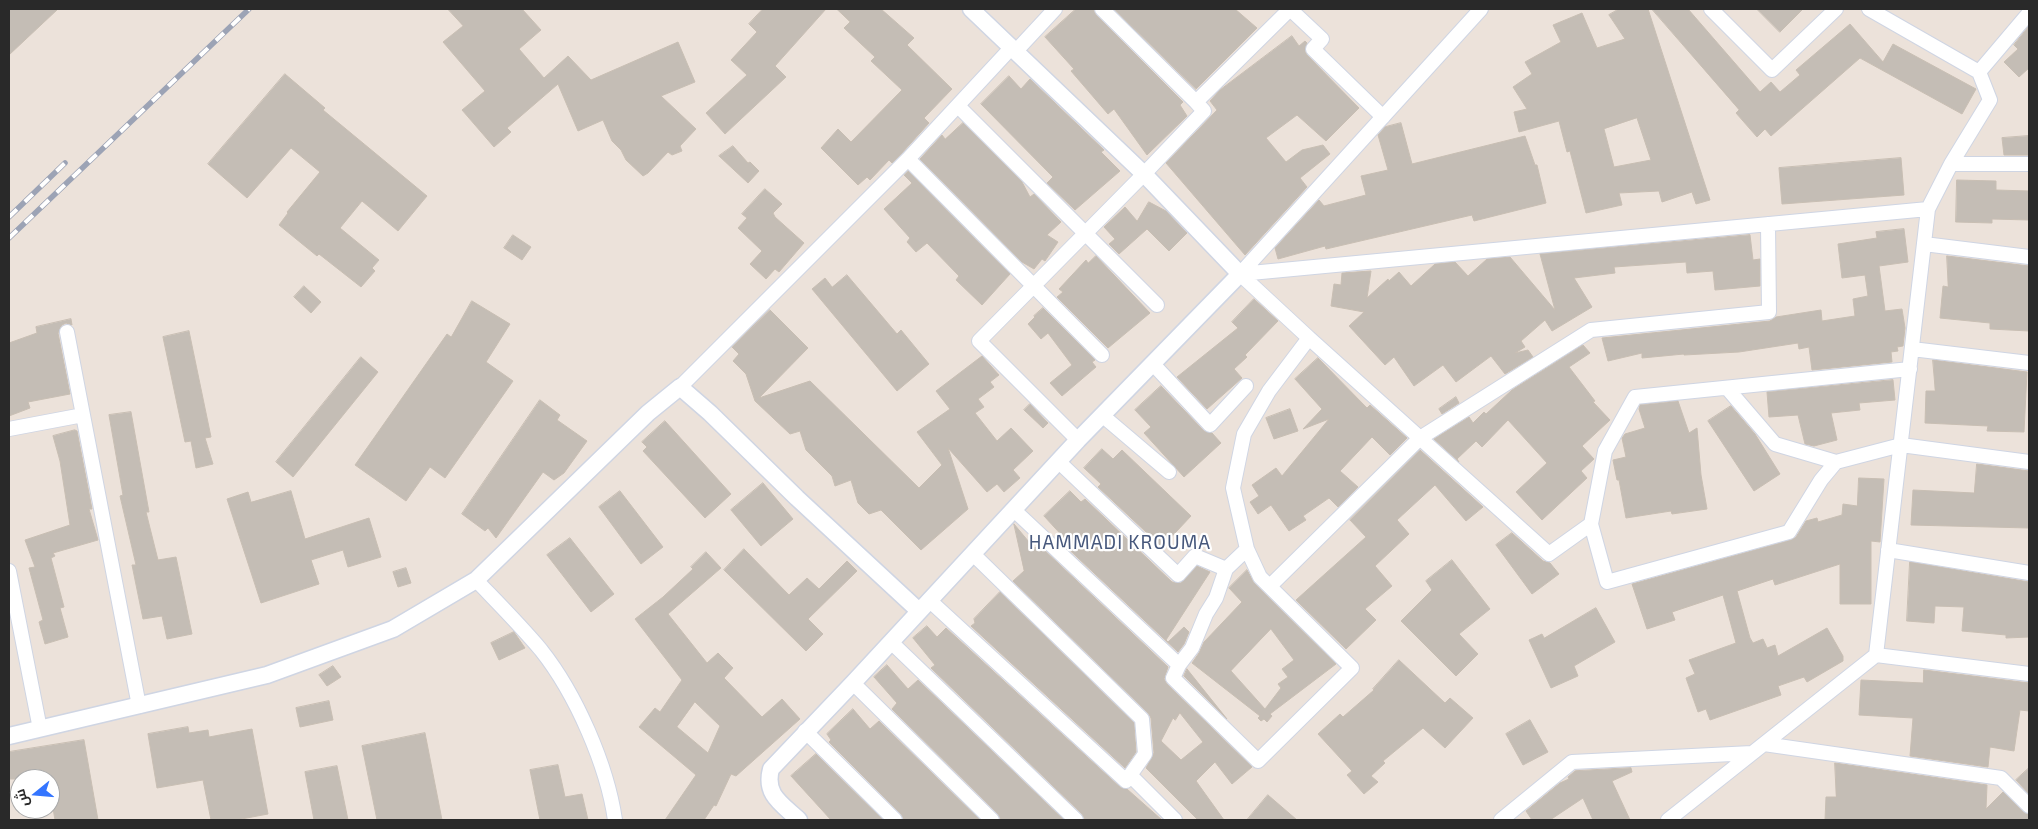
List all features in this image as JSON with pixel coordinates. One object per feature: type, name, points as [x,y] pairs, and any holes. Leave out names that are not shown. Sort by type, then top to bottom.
[{"type":"street","points":[[971,9],[1144,174],[1240,274],[1549,554],[1591,524]]},
{"type":"street","points":[[9,736],[267,675],[393,629],[476,580],[648,413],[680,388],[1055,9]]},
{"type":"street","points":[[1078,440],[979,341],[1204,111],[1102,9]]},
{"type":"street","points":[[1196,102],[1290,9],[1322,39],[1313,49],[1383,116]]},
{"type":"street","points":[[798,820],[770,791],[768,780],[771,769],[1078,440],[1240,274],[1481,9]]},
{"type":"street","points":[[1711,9],[1772,70],[1836,9]]},
{"type":"street","points":[[1668,820],[1876,655],[1928,209],[1951,164],[1990,100],[1979,72],[1869,9]]},
{"type":"street","points":[[1979,72],[2029,13]]},
{"type":"street","points":[[958,106],[1157,305]]},
{"type":"street","points":[[908,159],[1102,355]]},
{"type":"street","points":[[1951,164],[2029,164]]},
{"type":"street","points":[[1240,274],[1928,209]]},
{"type":"street","points":[[1270,586],[1420,438],[1591,330],[1769,312],[1768,224]]},
{"type":"street","points":[[1924,244],[2029,257]]},
{"type":"street","points":[[67,332],[139,706]]},
{"type":"street","points":[[1247,549],[1226,569],[1216,598],[1206,614],[1192,648],[1173,678],[1258,761],[1352,668],[1260,576],[1247,549],[1233,488],[1244,434],[1269,392],[1309,338]]},
{"type":"street","points":[[1912,348],[2029,363]]},
{"type":"street","points":[[1153,364],[1210,425],[1246,386]]},
{"type":"street","points":[[1836,462],[1821,480],[1789,532],[1607,582],[1591,524],[1605,450],[1635,397],[1910,369]]},
{"type":"street","points":[[680,388],[710,413],[797,498],[1126,781],[1145,754],[1142,719],[973,554]]},
{"type":"street","points":[[1727,388],[1775,444],[1836,462],[1900,445],[2029,462]]},
{"type":"street","points":[[9,430],[83,415]]},
{"type":"street","points":[[1103,416],[1169,472]]},
{"type":"street","points":[[1059,462],[1178,575],[1195,556],[1226,569]]},
{"type":"street","points":[[1014,510],[1180,665]]},
{"type":"street","points":[[1888,550],[2029,573]]},
{"type":"street","points":[[9,571],[40,729]]},
{"type":"street","points":[[476,580],[541,651],[582,714],[612,798],[615,820]]},
{"type":"street","points":[[891,642],[1076,820]]},
{"type":"street","points":[[1876,655],[2029,674]]},
{"type":"street","points":[[853,683],[992,820]]},
{"type":"street","points":[[805,732],[895,820]]},
{"type":"street","points":[[1764,744],[2001,778],[2029,806]]},
{"type":"street","points":[[1500,820],[1572,762],[1752,753]]},
{"type":"street","points":[[1130,775],[1175,820]]},
{"type":"building","points":[[9,9],[58,9],[9,55]]},
{"type":"building","points":[[448,9],[522,9],[541,30],[519,49],[544,78],[568,56],[591,80],[678,42],[695,82],[661,96],[696,129],[680,146],[682,151],[672,155],[668,152],[643,176],[626,160],[621,150],[612,141],[603,120],[578,131],[558,84],[507,128],[511,132],[494,147],[462,110],[485,91],[443,42],[463,26]]},
{"type":"building","points":[[763,9],[826,9],[775,66],[786,77],[725,134],[706,113],[747,75],[731,60],[757,32],[749,24]]},
{"type":"building","points":[[837,9],[881,9],[914,38],[907,45],[952,89],[924,118],[929,123],[902,153],[892,163],[889,160],[870,180],[867,177],[858,185],[821,148],[838,129],[851,142],[902,90],[871,61],[875,57],[844,28],[850,22]]},
{"type":"building","points":[[1076,9],[1093,9],[1096,15],[1183,102],[1180,105],[1187,116],[1147,155],[1114,109],[1108,114],[1071,71],[1074,69],[1045,37]]},
{"type":"building","points":[[1114,9],[1235,9],[1257,28],[1196,89]]},
{"type":"building","points":[[1619,9],[1648,9],[1710,200],[1696,204],[1692,192],[1662,202],[1659,191],[1619,193],[1622,205],[1586,213],[1570,151],[1567,152],[1559,121],[1519,132],[1514,112],[1527,109],[1513,87],[1532,74],[1525,62],[1561,42],[1553,25],[1582,13],[1597,48],[1625,39],[1609,15]],"holes":[[[1637,118],[1651,160],[1614,167],[1604,129]]]},
{"type":"building","points":[[1652,9],[1688,9],[1760,92],[1771,82],[1780,92],[1800,75],[1796,70],[1850,24],[1883,62],[1893,44],[1976,89],[1962,114],[1860,58],[1771,136],[1765,129],[1757,137],[1736,113],[1739,110]]},
{"type":"building","points":[[1757,9],[1803,9],[1780,32]]},
{"type":"building","points":[[2029,26],[2029,68],[2019,77],[2004,62],[2018,49],[2014,45]]},
{"type":"building","points":[[1292,36],[1299,46],[1305,41],[1307,43],[1305,51],[1307,55],[1359,108],[1326,141],[1297,115],[1266,138],[1286,162],[1302,150],[1323,145],[1330,154],[1300,178],[1307,187],[1245,255],[1166,163],[1217,110],[1210,101],[1220,90]]},
{"type":"building","points":[[285,74],[325,108],[323,110],[427,196],[398,231],[362,201],[340,228],[379,260],[372,268],[375,271],[361,287],[319,254],[317,256],[279,225],[287,212],[320,172],[291,148],[247,198],[208,164]]},
{"type":"building","points":[[1009,76],[1021,89],[1030,79],[1104,150],[1101,152],[1120,171],[1075,210],[1047,183],[1053,177],[981,104]]},
{"type":"building","points":[[963,123],[1022,182],[1030,197],[1034,194],[1061,222],[1047,235],[1058,242],[1045,261],[1042,259],[1034,269],[1022,262],[920,159],[942,135],[945,139]]},
{"type":"building","points":[[1401,123],[1412,164],[1525,136],[1535,165],[1537,165],[1546,203],[1474,221],[1472,215],[1326,249],[1325,246],[1278,259],[1275,248],[1319,200],[1324,206],[1366,195],[1361,176],[1388,170],[1378,135],[1385,127]]},
{"type":"building","points":[[2028,136],[2029,155],[2004,155],[2002,138]]},
{"type":"building","points":[[733,146],[748,163],[750,162],[759,171],[748,183],[719,156]]},
{"type":"building","points":[[1901,158],[1904,195],[1782,204],[1779,168]]},
{"type":"building","points":[[908,171],[1010,274],[982,305],[956,280],[959,276],[927,243],[916,252],[907,242],[910,238],[884,209],[912,183],[904,175]]},
{"type":"building","points":[[1957,180],[1996,181],[1996,190],[2029,191],[2029,220],[1992,219],[1992,223],[1956,222]]},
{"type":"building","points":[[765,189],[782,204],[773,213],[775,217],[804,243],[779,272],[775,269],[766,279],[750,264],[762,251],[738,228],[747,218],[742,214]]},
{"type":"building","points":[[1149,202],[1166,211],[1187,233],[1169,251],[1147,229],[1119,254],[1109,244],[1115,239],[1104,227],[1125,207],[1137,221]]},
{"type":"building","points":[[1904,229],[1908,262],[1879,266],[1885,311],[1902,309],[1905,328],[1903,346],[1897,347],[1898,351],[1891,352],[1892,362],[1812,370],[1809,347],[1799,349],[1798,343],[1739,352],[1642,358],[1642,353],[1608,361],[1602,338],[1770,321],[1776,317],[1821,310],[1822,321],[1855,316],[1853,299],[1868,296],[1865,275],[1842,278],[1838,244],[1877,238],[1876,232]]},
{"type":"building","points":[[513,235],[531,247],[522,260],[504,248]]},
{"type":"building","points":[[1750,235],[1753,260],[1760,259],[1760,286],[1715,290],[1713,271],[1687,273],[1686,262],[1614,267],[1615,273],[1574,278],[1592,307],[1552,331],[1545,320],[1521,341],[1525,347],[1515,353],[1528,350],[1533,357],[1505,374],[1491,356],[1456,382],[1443,365],[1414,386],[1394,357],[1385,365],[1349,326],[1364,312],[1331,306],[1334,284],[1341,285],[1342,273],[1371,271],[1367,298],[1388,279],[1389,281],[1399,272],[1411,286],[1435,264],[1455,262],[1468,276],[1487,259],[1510,257],[1555,310],[1540,254]]},
{"type":"building","points":[[1096,256],[1150,313],[1108,348],[1057,297],[1063,292],[1059,289],[1086,260],[1088,263]]},
{"type":"building","points":[[1947,256],[2029,266],[2029,331],[1990,329],[1990,323],[1940,318],[1943,286],[1948,287]]},
{"type":"building","points":[[847,275],[897,334],[901,330],[929,364],[897,391],[812,289],[825,278],[832,287]]},
{"type":"building","points":[[304,286],[321,302],[311,313],[294,297]]},
{"type":"building","points":[[1254,299],[1278,321],[1234,369],[1242,378],[1207,409],[1177,377],[1238,328],[1232,322]]},
{"type":"building","points":[[472,301],[510,324],[486,362],[513,381],[445,478],[430,467],[406,501],[355,465],[447,334],[451,337]]},
{"type":"building","points":[[1043,308],[1095,360],[1092,362],[1096,367],[1062,396],[1050,383],[1072,365],[1048,333],[1041,339],[1028,324]]},
{"type":"building","points":[[770,310],[808,348],[759,398],[810,381],[919,488],[942,465],[917,432],[950,409],[936,391],[982,356],[999,375],[990,382],[994,387],[978,399],[984,407],[975,413],[997,441],[1011,428],[1033,451],[1013,470],[1020,478],[1004,492],[997,484],[987,492],[948,448],[968,509],[921,550],[881,510],[869,514],[858,503],[851,480],[835,486],[832,476],[806,450],[800,431],[790,434],[755,401],[746,374],[733,361],[739,354],[732,347]]},
{"type":"building","points":[[71,319],[72,325],[66,323],[62,325],[58,333],[70,394],[28,402],[30,408],[9,416],[9,343],[37,333],[36,327]]},
{"type":"building","points":[[189,331],[211,437],[205,438],[213,464],[196,468],[191,441],[185,442],[163,337]]},
{"type":"building","points":[[1583,345],[1590,353],[1569,367],[1595,401],[1593,402],[1610,420],[1582,446],[1594,459],[1581,471],[1587,478],[1542,520],[1516,492],[1547,463],[1508,420],[1482,447],[1476,441],[1457,459],[1459,462],[1434,439],[1469,417],[1473,423],[1484,412],[1486,414],[1512,390]]},
{"type":"building","points":[[361,357],[378,372],[293,477],[276,462]]},
{"type":"building","points":[[1318,358],[1367,408],[1370,405],[1407,438],[1390,455],[1372,437],[1340,471],[1358,487],[1338,507],[1329,498],[1303,516],[1306,520],[1289,531],[1271,505],[1258,514],[1250,502],[1259,496],[1252,485],[1276,468],[1282,476],[1329,419],[1303,429],[1322,409],[1295,379]]},
{"type":"building","points":[[1933,360],[2027,372],[2024,432],[1987,431],[1988,426],[1925,423],[1926,391],[1935,391]]},
{"type":"building","points":[[1893,380],[1895,400],[1859,403],[1860,410],[1831,413],[1837,440],[1814,446],[1805,444],[1798,415],[1769,417],[1767,392]]},
{"type":"building","points":[[1161,386],[1204,431],[1212,433],[1221,443],[1184,477],[1144,433],[1151,427],[1135,410]]},
{"type":"building","points":[[1456,397],[1459,403],[1442,414],[1439,409]]},
{"type":"building","points":[[540,400],[560,415],[557,420],[587,441],[564,473],[554,480],[543,472],[496,538],[488,528],[485,531],[462,514]]},
{"type":"building","points":[[1678,401],[1689,433],[1697,428],[1701,475],[1707,509],[1672,514],[1671,511],[1626,518],[1613,460],[1626,457],[1622,438],[1625,434],[1645,428],[1639,409],[1640,405]]},
{"type":"building","points":[[1030,404],[1048,423],[1043,428],[1024,410]]},
{"type":"building","points":[[1731,406],[1755,434],[1780,474],[1754,491],[1708,421]]},
{"type":"building","points":[[1290,409],[1298,431],[1274,439],[1266,418]]},
{"type":"building","points":[[131,412],[149,512],[146,512],[158,560],[176,557],[192,634],[167,639],[162,616],[143,619],[132,565],[136,565],[120,496],[123,495],[109,415]]},
{"type":"building","points":[[665,421],[731,494],[705,518],[643,451],[647,447],[642,442]]},
{"type":"building","points":[[77,431],[92,509],[89,509],[98,540],[53,553],[55,556],[51,558],[64,607],[60,608],[68,637],[45,644],[39,622],[43,620],[29,568],[35,567],[25,540],[70,525],[60,461],[53,436]]},
{"type":"building","points":[[1102,449],[1113,459],[1122,450],[1191,516],[1162,547],[1098,487],[1101,484],[1084,468]]},
{"type":"building","points":[[1420,450],[1483,507],[1466,521],[1435,485],[1397,520],[1409,534],[1375,566],[1392,586],[1365,609],[1376,620],[1346,649],[1296,600],[1366,537],[1350,520]]},
{"type":"building","points":[[1977,464],[2029,471],[2029,528],[1911,525],[1913,490],[1974,493]]},
{"type":"building","points":[[1859,478],[1884,479],[1880,542],[1871,541],[1871,604],[1840,604],[1840,564],[1775,585],[1773,579],[1737,591],[1753,643],[1763,639],[1767,648],[1775,645],[1778,656],[1827,628],[1843,656],[1843,661],[1807,682],[1804,677],[1778,686],[1781,695],[1710,720],[1706,709],[1698,712],[1686,678],[1695,674],[1689,660],[1736,643],[1723,595],[1672,612],[1675,620],[1647,629],[1632,584],[1791,540],[1796,537],[1806,521],[1817,518],[1818,522],[1842,515],[1843,504],[1857,506]]},
{"type":"building","points":[[763,483],[793,519],[761,546],[731,510]]},
{"type":"building","points":[[291,491],[305,539],[369,518],[381,557],[348,567],[343,550],[311,560],[319,584],[261,603],[227,499],[248,492],[251,502]]},
{"type":"building","points":[[620,491],[663,547],[641,564],[599,507]]},
{"type":"building","points":[[1070,491],[1081,502],[1085,499],[1172,582],[1181,583],[1197,566],[1210,572],[1166,640],[1168,642],[1184,627],[1189,632],[1178,652],[1060,541],[1066,540],[1044,516]]},
{"type":"building","points":[[1014,524],[1034,548],[1040,546],[1168,667],[1164,679],[1167,684],[1252,767],[1232,784],[1215,762],[1196,781],[1224,820],[1198,820],[1146,768],[1154,753],[1151,718],[1148,713],[1013,581],[1024,571]],"holes":[[[1180,713],[1203,742],[1181,760],[1161,741],[1173,718],[1175,720]]]},
{"type":"building","points":[[1512,533],[1543,561],[1550,563],[1559,574],[1532,594],[1496,545]]},
{"type":"building","points":[[570,538],[614,594],[591,612],[547,555]]},
{"type":"building","points":[[744,549],[789,595],[807,578],[819,589],[847,561],[857,571],[808,619],[823,634],[806,651],[724,570]]},
{"type":"building","points":[[706,552],[721,568],[668,614],[707,663],[718,653],[733,668],[724,678],[762,717],[782,699],[800,719],[736,776],[731,774],[716,806],[714,805],[704,820],[665,820],[696,775],[639,727],[655,708],[660,712],[682,680],[635,619],[663,597],[693,569],[691,567]],"holes":[[[695,702],[720,726],[708,753],[677,727]]]},
{"type":"building","points":[[1452,560],[1490,609],[1459,634],[1478,654],[1456,676],[1401,621],[1432,590],[1426,581]]},
{"type":"building","points":[[1910,562],[2029,582],[2029,637],[2006,638],[2006,635],[1962,631],[1964,607],[1935,606],[1934,623],[1907,621]]},
{"type":"building","points":[[406,568],[411,583],[398,587],[393,572]]},
{"type":"building","points":[[1247,570],[1254,583],[1336,664],[1270,714],[1272,716],[1267,722],[1264,719],[1261,721],[1258,718],[1260,716],[1192,663],[1204,642],[1242,602],[1229,588]],"holes":[[[1271,629],[1294,660],[1282,669],[1288,677],[1278,684],[1281,688],[1265,709],[1231,671]]]},
{"type":"building","points":[[1000,592],[1134,723],[1136,752],[1125,768],[971,626],[975,623],[974,619]]},
{"type":"building","points":[[1596,608],[1615,642],[1574,666],[1578,676],[1551,688],[1529,640],[1542,634],[1544,638]]},
{"type":"building","points":[[927,626],[937,637],[946,628],[1120,787],[1127,789],[1162,820],[1085,820],[1082,814],[931,668],[935,665],[913,638]]},
{"type":"building","points":[[514,632],[525,648],[499,660],[491,643]]},
{"type":"building","points":[[1399,660],[1445,703],[1450,698],[1473,718],[1445,748],[1423,728],[1383,761],[1385,763],[1371,776],[1378,782],[1364,794],[1347,775],[1352,771],[1318,734],[1340,714],[1343,717],[1374,690]]},
{"type":"building","points":[[887,665],[908,689],[918,680],[1064,820],[1001,820],[998,814],[892,709],[897,703],[874,677]]},
{"type":"building","points":[[333,666],[341,677],[327,686],[319,675]]},
{"type":"building","points":[[1187,669],[1227,719],[1184,676]]},
{"type":"building","points":[[1924,670],[2029,683],[2029,711],[2020,710],[2014,751],[1990,747],[1988,767],[1910,756],[1913,718],[1859,715],[1861,680],[1923,683]]},
{"type":"building","points":[[329,701],[333,720],[300,727],[296,708]]},
{"type":"building","points":[[853,709],[870,729],[879,721],[980,820],[904,820],[901,814],[829,742],[831,740],[827,734]]},
{"type":"building","points":[[1530,720],[1548,752],[1523,765],[1506,734]]},
{"type":"building","points":[[188,727],[189,733],[208,730],[209,737],[252,729],[268,814],[236,820],[211,820],[203,780],[157,788],[148,734]]},
{"type":"building","points":[[425,733],[442,820],[377,820],[362,746]]},
{"type":"building","points":[[84,740],[98,820],[55,820],[60,819],[60,769],[10,769],[9,779],[9,752]]},
{"type":"building","points":[[816,754],[883,820],[831,820],[791,776]]},
{"type":"building","points":[[1835,763],[1987,785],[1986,809],[2003,792],[2023,812],[2029,815],[2029,820],[1825,820],[1826,797],[1836,797]]},
{"type":"building","points":[[558,765],[565,797],[582,794],[588,820],[540,820],[530,770]]},
{"type":"building","points":[[337,766],[348,820],[314,820],[305,772]]},
{"type":"building","points":[[1631,768],[1632,772],[1612,781],[1630,820],[1593,820],[1583,798],[1550,820],[1532,820],[1526,811],[1560,783],[1569,779],[1568,777],[1575,771]]},
{"type":"building","points":[[2029,768],[2029,794],[2016,780]]},
{"type":"building","points":[[1268,795],[1297,820],[1247,820]]},
{"type":"railway","points":[[9,238],[249,9]]},
{"type":"railway","points":[[9,217],[65,163]]},
{"type":"district","name":"HAMMADI KROUMA","points":[[1120,543]]}]
